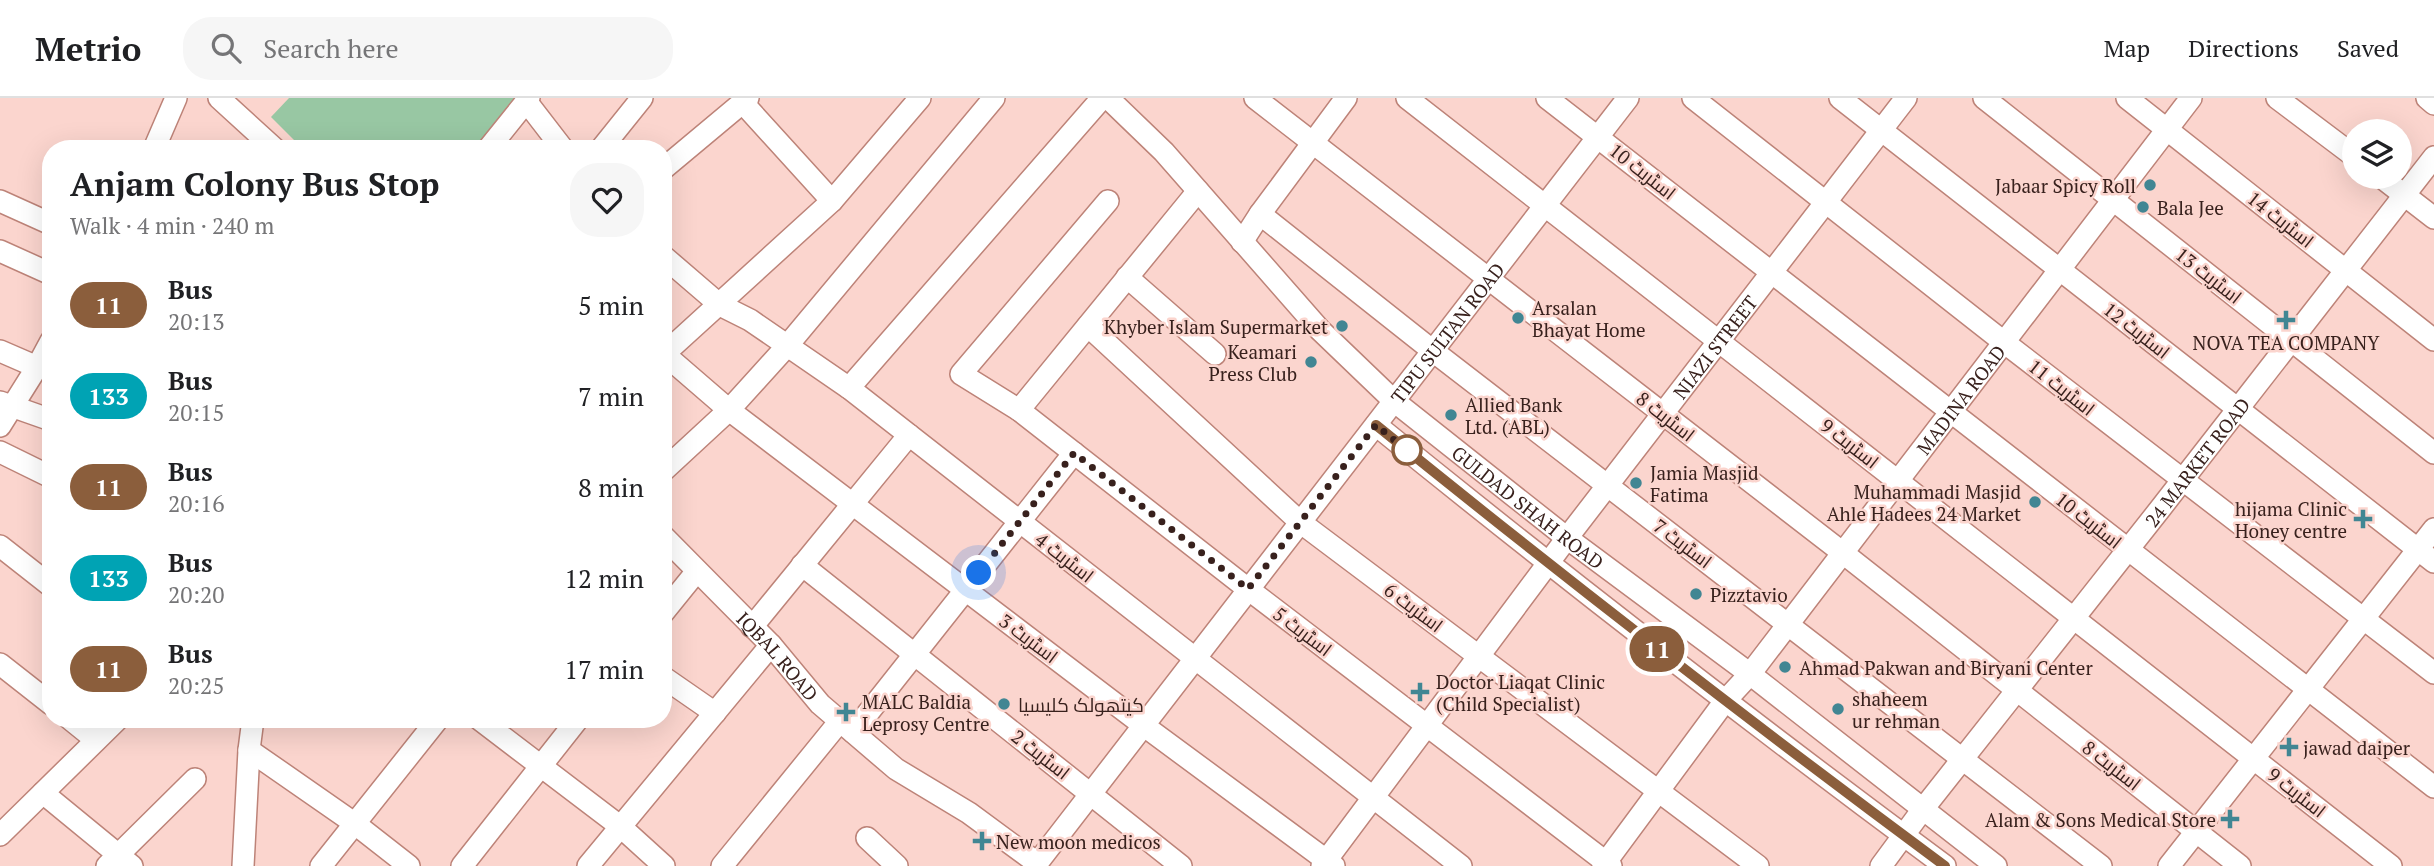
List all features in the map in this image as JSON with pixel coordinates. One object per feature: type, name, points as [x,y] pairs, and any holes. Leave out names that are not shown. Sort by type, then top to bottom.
[{"type":"street","points":[[158,140],[176,98]]},
{"type":"street","points":[[219,98],[265,140]]},
{"type":"street","points":[[608,140],[642,98]]},
{"type":"street","points":[[672,347],[832,201],[920,98]]},
{"type":"street","points":[[672,463],[729,410],[787,345],[994,98]]},
{"type":"street","points":[[849,388],[1102,98]]},
{"type":"street","name":"GULDAD SHAH ROAD","points":[[1108,98],[1164,152],[1320,330],[1394,401],[1567,538],[1750,674],[1996,866]]},
{"type":"street","name":"اسٹریٹ 8","points":[[1255,98],[1843,553],[2240,866]]},
{"type":"street","points":[[1242,242],[1346,98]]},
{"type":"street","name":"اسٹریٹ 9","points":[[1407,98],[2391,866]]},
{"type":"street","name":"اسٹریٹ 10","points":[[1547,98],[2434,787]]},
{"type":"street","name":"TIPU SULTAN ROAD","points":[[1036,865],[1628,98]]},
{"type":"street","name":"اسٹریٹ 11","points":[[1693,98],[2005,343],[2434,673]]},
{"type":"street","name":"اسٹریٹ 12","points":[[1840,98],[2426,556]]},
{"type":"street","name":"NIAZI STREET","points":[[1328,864],[1373,798],[1567,538],[1906,98]]},
{"type":"street","name":"اسٹریٹ 13","points":[[1984,98],[2434,453]]},
{"type":"street","name":"اسٹریٹ 14","points":[[2127,98],[2434,340]]},
{"type":"street","name":"MADINA ROAD","points":[[1606,865],[1725,701],[1789,624],[2191,98]]},
{"type":"street","points":[[2277,98],[2342,147]]},
{"type":"street","points":[[2427,98],[2434,104]]},
{"type":"street","points":[[495,140],[528,100],[557,140]]},
{"type":"street","points":[[672,161],[745,100],[832,201]]},
{"type":"street","name":"24 MARKET ROAD","points":[[1881,866],[2434,157]]},
{"type":"street","points":[[2397,189],[2434,218]]},
{"type":"street","points":[[1019,410],[1198,191]]},
{"type":"street","points":[[0,201],[42,220]]},
{"type":"street","name":"اسٹریٹ 5","points":[[1108,201],[961,374],[1019,410],[1606,865]]},
{"type":"street","name":"اسٹریٹ 7","points":[[1260,214],[1433,351],[2101,866]]},
{"type":"street","points":[[0,251],[42,270]]},
{"type":"street","name":"اسٹریٹ 4","points":[[672,264],[720,304],[750,320],[849,388],[1461,866]]},
{"type":"street","points":[[1128,277],[1215,354]]},
{"type":"street","name":"اسٹریٹ 6","points":[[1088,326],[1300,522],[1758,866]]},
{"type":"street","points":[[0,351],[42,355]]},
{"type":"street","points":[[0,426],[6,405],[42,360]]},
{"type":"street","name":"اسٹریٹ 3","points":[[672,361],[729,410],[1328,864]]},
{"type":"street","points":[[6,405],[42,417]]},
{"type":"street","name":"GULDAD SHAH ROAD","points":[[1376,425],[1725,701],[1945,866]]},
{"type":"street","points":[[752,627],[909,435]]},
{"type":"street","points":[[0,452],[42,473]]},
{"type":"street","points":[[722,866],[915,654],[1074,453]]},
{"type":"street","points":[[2169,866],[2364,619],[2426,556],[2434,529]]},
{"type":"street","name":"IQBAL ROAD","points":[[672,545],[771,645],[820,705],[897,769],[969,813],[1036,865]]},
{"type":"street","points":[[0,546],[42,579]]},
{"type":"street","name":"اسٹریٹ 2","points":[[802,565],[1181,866]]},
{"type":"street","points":[[672,601],[697,571]]},
{"type":"street","points":[[588,866],[771,645]]},
{"type":"street","points":[[0,664],[42,697]]},
{"type":"street","points":[[672,683],[715,713]]},
{"type":"street","points":[[81,728],[96,740]]},
{"type":"street","points":[[0,835],[109,728]]},
{"type":"street","points":[[243,866],[248,750],[252,728]]},
{"type":"street","points":[[321,866],[431,728]]},
{"type":"street","points":[[491,728],[621,827],[664,866]]},
{"type":"street","points":[[462,866],[572,728]]},
{"type":"street","points":[[248,750],[354,823],[409,866]]},
{"type":"street","points":[[43,793],[119,862],[195,779]]},
{"type":"street","points":[[867,838],[897,866]]},
{"type":"green space","points":[[289,98],[529,98],[495,140],[294,140],[271,117]]},
{"type":"bus line","name":"11","points":[[1376,425],[1519,541],[1747,718],[1945,866]]},
{"type":"place","name":"Jabaar Spicy Roll","points":[[2150,185]]},
{"type":"place","name":"Bala Jee","points":[[2143,207]]},
{"type":"place","name":"Arsalan Bhayat Home","points":[[1518,318]]},
{"type":"place","name":"NOVA TEA COMPANY","points":[[2286,320]]},
{"type":"place","name":"Khyber Islam Supermarket","points":[[1342,326]]},
{"type":"place","name":"Keamari Press Club","points":[[1311,362]]},
{"type":"place","name":"Allied Bank Ltd. (ABL)","points":[[1451,415]]},
{"type":"place","name":"Jamia Masjid Fatima","points":[[1636,483]]},
{"type":"place","name":"Muhammadi Masjid Ahle Hadees 24 Market","points":[[2035,502]]},
{"type":"place","name":"hijama Clinic Honey centre","points":[[2363,519]]},
{"type":"place","name":"Pizztavio","points":[[1696,594]]},
{"type":"place","name":"Ahmad Pakwan and Biryani Center","points":[[1785,667]]},
{"type":"place","name":"Doctor Liaqat Clinic (Child Specialist)","points":[[1420,692]]},
{"type":"place","name":"کیتھولک کلیسیا","points":[[1004,704]]},
{"type":"place","name":"shaheem ur rehman","points":[[1838,709]]},
{"type":"place","name":"MALC Baldia Leprosy Centre","points":[[846,712]]},
{"type":"place","name":"jawad daiper","points":[[2289,747]]},
{"type":"place","name":"Alam & Sons Medical Store","points":[[2230,819]]},
{"type":"place","name":"New moon medicos","points":[[982,841]]},
{"type":"route","points":[[979,573],[1074,453],[1248,589],[1376,425],[1416,458],[1407,450]]}]
